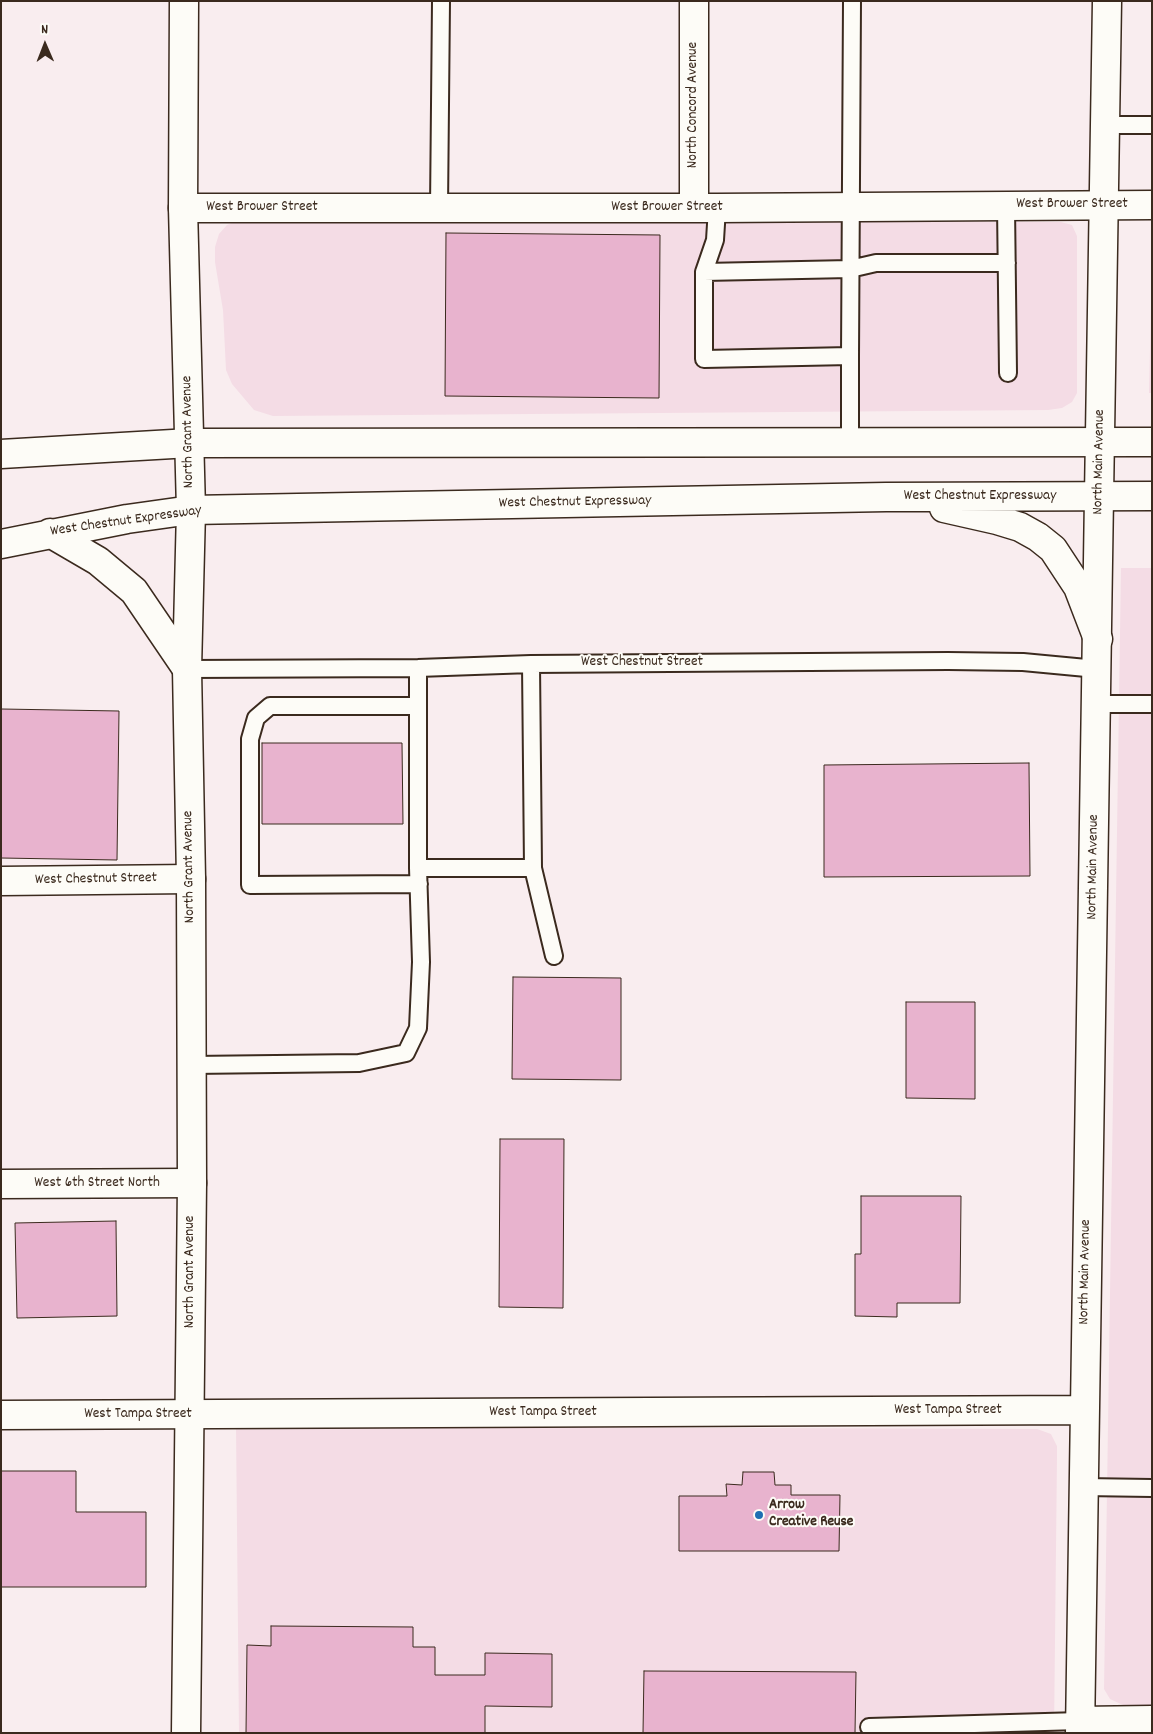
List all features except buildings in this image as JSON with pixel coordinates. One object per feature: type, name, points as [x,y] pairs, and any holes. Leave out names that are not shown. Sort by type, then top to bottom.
[{"type":"main road","name":"North Grant Avenue","points":[[184,1],[183,208],[191,510],[188,669],[192,1065],[190,1469],[186,1733]]},
{"type":"main road","name":"North Concord Avenue","points":[[694,1],[706,208]]},
{"type":"main road","name":"North Main Avenue","points":[[1080,1727],[1098,639],[1106,1]]},
{"type":"main road","name":"West Brower Street","points":[[183,208],[706,208],[1152,205]]},
{"type":"main road","points":[[1,454],[190,443],[1152,442]]},
{"type":"main road","name":"West Chestnut Expressway","points":[[1,544],[127,519],[191,510],[886,497],[1152,496]]},
{"type":"main road","points":[[886,497],[997,520],[1020,527],[1038,537],[1053,549],[1078,587],[1098,639]]},
{"type":"main road","points":[[50,533],[98,561],[134,591],[188,669]]},
{"type":"main road","name":"West Chestnut Street","points":[[1,881],[191,879]]},
{"type":"main road","name":"West 6th Street North","points":[[1,1184],[192,1183]]},
{"type":"main road","name":"West Tampa Street","points":[[1,1415],[1084,1410]]},
{"type":"main road","points":[[1080,1727],[1152,1720]]},
{"type":"lane","points":[[439,208],[441,1]]},
{"type":"lane","points":[[850,442],[852,1]]},
{"type":"lane","points":[[1104,125],[1152,124]]},
{"type":"lane","points":[[1006,206],[1008,373]]},
{"type":"lane","points":[[706,208],[715,240],[704,272],[704,359],[850,356]]},
{"type":"lane","points":[[704,272],[850,268],[876,263],[1007,263]]},
{"type":"lane","name":"West Chestnut Street","points":[[188,669],[948,661],[1023,662],[1097,669]]},
{"type":"lane","points":[[531,664],[534,868],[554,956]]},
{"type":"lane","points":[[192,1065],[359,1063],[406,1053],[418,1028],[421,962],[418,668]]},
{"type":"lane","points":[[1097,704],[1152,704]]},
{"type":"lane","points":[[418,706],[270,706],[256,718],[250,739],[250,885],[534,868]]},
{"type":"lane","points":[[1083,1487],[1152,1488]]},
{"type":"lane","points":[[869,1727],[1080,1727]]},
{"type":"shaded area","points":[[239,220],[1061,222],[1072,225],[1077,236],[1077,393],[1072,402],[1062,408],[1048,410],[273,416],[254,410],[232,384],[226,370],[223,310],[215,262],[215,247],[219,234],[227,225]]},
{"type":"shaded area","points":[[1152,261],[1152,393],[1149,393]]},
{"type":"shaded area","points":[[1121,568],[1152,568],[1152,1709],[1140,1709],[1123,1705],[1110,1699],[1104,1689]]},
{"type":"shaded area","points":[[236,1426],[1037,1429],[1051,1434],[1057,1446],[1054,1733],[239,1733]]},
{"type":"place","name":"Arrow Creative Reuse","points":[[759,1515]]}]
